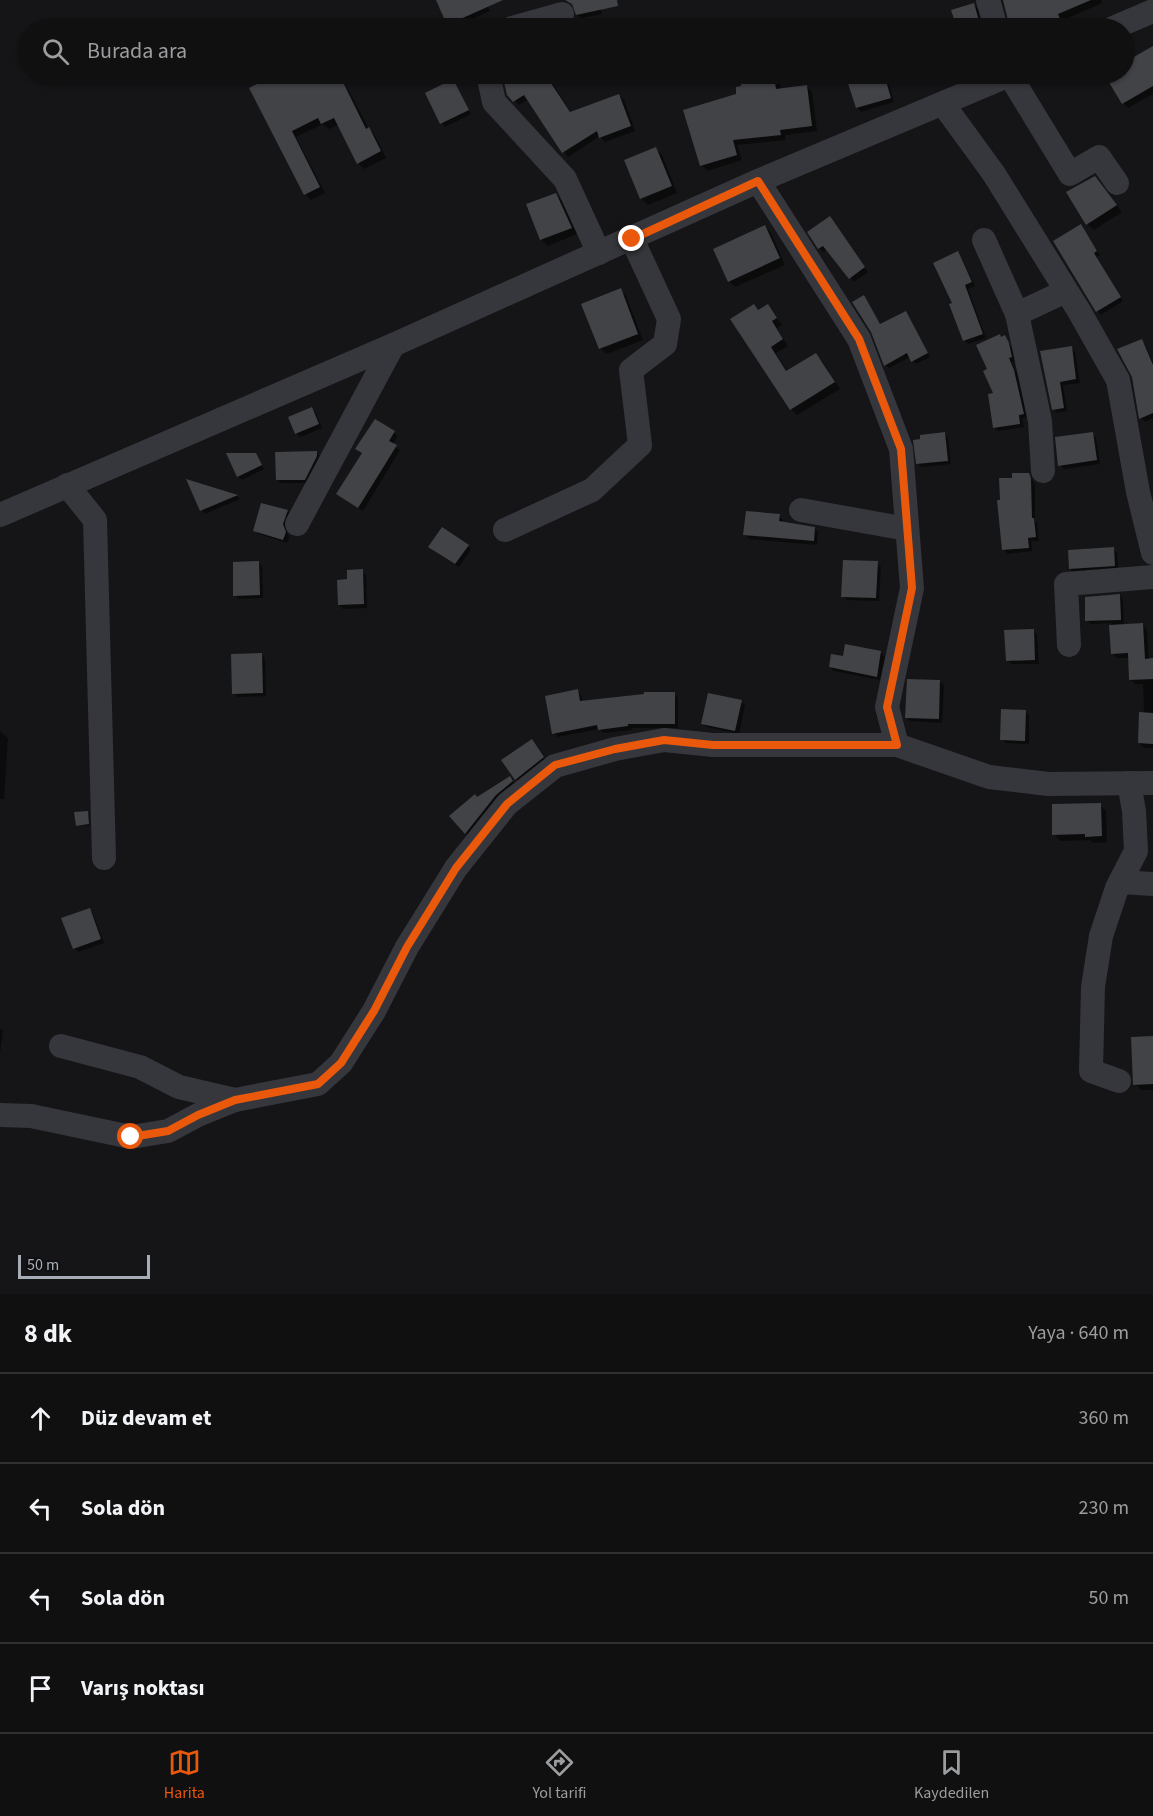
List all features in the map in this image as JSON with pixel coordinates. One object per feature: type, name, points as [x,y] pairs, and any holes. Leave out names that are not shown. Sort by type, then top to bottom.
[{"type":"street","points":[[988,0],[993,18]]},
{"type":"street","points":[[548,18],[562,14]]},
{"type":"street","points":[[1135,21],[1150,16]]},
{"type":"street","points":[[490,84],[494,102],[565,179],[599,254]]},
{"type":"street","points":[[0,515],[393,345],[758,181],[988,84]]},
{"type":"street","points":[[1016,84],[1070,174],[1099,158],[1117,183]]},
{"type":"street","points":[[943,104],[994,174],[1080,311],[1118,380],[1138,492],[1153,553]]},
{"type":"street","points":[[758,181],[859,339],[901,449],[912,588],[887,707],[897,745]]},
{"type":"street","points":[[505,530],[591,490],[640,445],[631,370],[664,344],[669,319],[632,239]]},
{"type":"street","points":[[984,240],[1017,314],[1040,421],[1043,471]]},
{"type":"street","points":[[1017,314],[1066,291]]},
{"type":"street","points":[[297,524],[393,345]]},
{"type":"street","points":[[68,485],[95,520],[104,858]]},
{"type":"street","points":[[801,510],[907,529]]},
{"type":"street","points":[[1069,645],[1066,584],[1153,577]]},
{"type":"street","points":[[0,1115],[31,1116],[131,1137],[168,1131],[198,1115],[235,1100],[318,1084],[341,1063],[374,1011],[407,947],[456,868],[507,804],[555,765],[615,749],[664,740],[713,745],[897,745],[989,777],[1048,784],[1153,783]]},
{"type":"street","points":[[1119,1082],[1091,1071],[1093,987],[1101,936],[1120,882],[1136,851],[1134,811],[1129,783]]},
{"type":"street","points":[[1136,851],[1153,872]]},
{"type":"street","points":[[1120,882],[1153,884]]},
{"type":"street","points":[[61,1046],[140,1067],[179,1087],[235,1100]]},
{"type":"building","points":[[436,0],[503,0],[463,18],[444,18]]},
{"type":"building","points":[[565,0],[617,0],[618,6],[576,15],[572,4]]},
{"type":"building","points":[[1003,0],[1091,0],[1058,14],[1060,18],[1008,18]]},
{"type":"building","points":[[974,3],[978,18],[954,18],[951,10]]},
{"type":"building","points":[[1153,46],[1153,86],[1122,104],[1110,84],[1135,84],[1135,56]]},
{"type":"building","points":[[257,84],[344,84],[366,129],[369,127],[381,151],[357,164],[334,118],[321,124],[318,118],[292,131],[320,187],[304,195],[249,88]]},
{"type":"building","points":[[443,84],[456,84],[469,110],[440,124],[425,93]]},
{"type":"building","points":[[504,84],[552,84],[570,112],[619,94],[631,126],[599,138],[597,131],[562,153],[524,95],[513,102],[507,95]]},
{"type":"building","points":[[741,84],[775,84],[776,89],[807,85],[812,126],[780,130],[781,135],[733,140],[737,155],[700,166],[683,110],[736,94],[736,87]]},
{"type":"building","points":[[848,84],[887,84],[891,98],[856,108]]},
{"type":"building","points":[[656,147],[672,186],[640,199],[624,160]]},
{"type":"building","points":[[1095,176],[1117,205],[1086,225],[1066,192]]},
{"type":"building","points":[[556,193],[572,228],[540,240],[526,204]]},
{"type":"building","points":[[830,216],[865,267],[849,279],[823,246],[818,249],[807,232]]},
{"type":"building","points":[[1081,224],[1097,251],[1094,253],[1121,297],[1096,312],[1053,241]]},
{"type":"building","points":[[765,225],[780,258],[728,282],[713,249]]},
{"type":"building","points":[[958,251],[972,282],[965,285],[983,334],[963,341],[949,304],[952,303],[933,263]]},
{"type":"building","points":[[621,288],[638,334],[599,349],[581,304]]},
{"type":"building","points":[[864,295],[880,324],[906,311],[928,353],[911,362],[907,353],[884,366],[871,332],[852,302]]},
{"type":"building","points":[[754,304],[758,310],[768,304],[777,318],[772,321],[783,339],[771,347],[786,371],[816,353],[835,382],[790,410],[730,319]]},
{"type":"building","points":[[1000,334],[1001,337],[1005,335],[1009,343],[1012,357],[1009,358],[1024,414],[1019,415],[1020,424],[993,428],[988,394],[993,393],[983,371],[987,369],[976,345]]},
{"type":"building","points":[[1142,339],[1153,365],[1153,413],[1139,419],[1132,377],[1117,349]]},
{"type":"building","points":[[1072,346],[1076,379],[1060,382],[1064,408],[1052,410],[1040,351]]},
{"type":"building","points":[[312,407],[319,424],[295,434],[288,417]]},
{"type":"building","points":[[375,419],[395,431],[389,441],[397,445],[358,508],[336,494],[362,453],[355,449]]},
{"type":"building","points":[[945,432],[948,461],[916,464],[913,440],[920,439],[920,435]]},
{"type":"building","points":[[1093,432],[1097,460],[1058,466],[1055,437]]},
{"type":"building","points":[[317,451],[317,456],[305,480],[276,480],[275,452]]},
{"type":"building","points":[[226,453],[256,453],[262,465],[237,477]]},
{"type":"building","points":[[1012,473],[1029,473],[1032,518],[1034,518],[1036,537],[1028,538],[1029,548],[1002,550],[997,500],[1000,500],[999,478],[1012,478]]},
{"type":"building","points":[[186,479],[238,495],[200,511]]},
{"type":"building","points":[[261,503],[288,510],[283,524],[286,532],[283,540],[253,531]]},
{"type":"building","points":[[746,511],[780,514],[779,521],[815,527],[814,541],[743,535]]},
{"type":"building","points":[[442,527],[469,545],[455,564],[428,547]]},
{"type":"building","points":[[1114,547],[1115,566],[1069,569],[1068,550]]},
{"type":"building","points":[[843,560],[878,561],[876,598],[841,597]]},
{"type":"building","points":[[259,561],[260,595],[233,596],[233,562]]},
{"type":"building","points":[[363,569],[364,604],[338,605],[337,580],[347,579],[347,570]]},
{"type":"building","points":[[1120,594],[1121,620],[1085,621],[1085,597]]},
{"type":"building","points":[[1143,623],[1145,659],[1153,658],[1153,679],[1129,680],[1128,653],[1111,654],[1109,625]]},
{"type":"building","points":[[1034,629],[1035,660],[1006,661],[1004,630]]},
{"type":"building","points":[[845,644],[881,651],[877,677],[829,667],[831,654],[843,656]]},
{"type":"building","points":[[262,653],[263,693],[232,694],[231,654]]},
{"type":"building","points":[[907,679],[940,680],[939,719],[905,718]]},
{"type":"building","points":[[578,689],[580,701],[644,694],[644,692],[675,692],[675,724],[628,724],[628,726],[598,730],[597,725],[552,734],[545,696]]},
{"type":"building","points":[[708,693],[742,700],[735,731],[701,724]]},
{"type":"building","points":[[1001,709],[1026,710],[1025,741],[1000,740]]},
{"type":"building","points":[[1139,712],[1153,713],[1153,744],[1138,743]]},
{"type":"building","points":[[532,739],[544,757],[515,780],[501,760]]},
{"type":"building","points":[[510,776],[513,781],[496,795],[465,834],[449,816],[475,794],[477,797]]},
{"type":"building","points":[[1101,803],[1102,836],[1052,835],[1052,804]]},
{"type":"building","points":[[88,811],[89,824],[76,826],[74,812]]},
{"type":"building","points":[[90,908],[101,939],[73,949],[61,918]]},
{"type":"building","points":[[1153,1036],[1153,1084],[1133,1085],[1131,1037]]},
{"type":"route","points":[[131,1137],[168,1131],[198,1115],[235,1100],[318,1084],[341,1063],[374,1011],[407,947],[456,868],[507,804],[555,765],[615,749],[664,740],[713,745],[897,745],[887,707],[912,588],[901,449],[859,339],[758,181],[632,239]]}]
